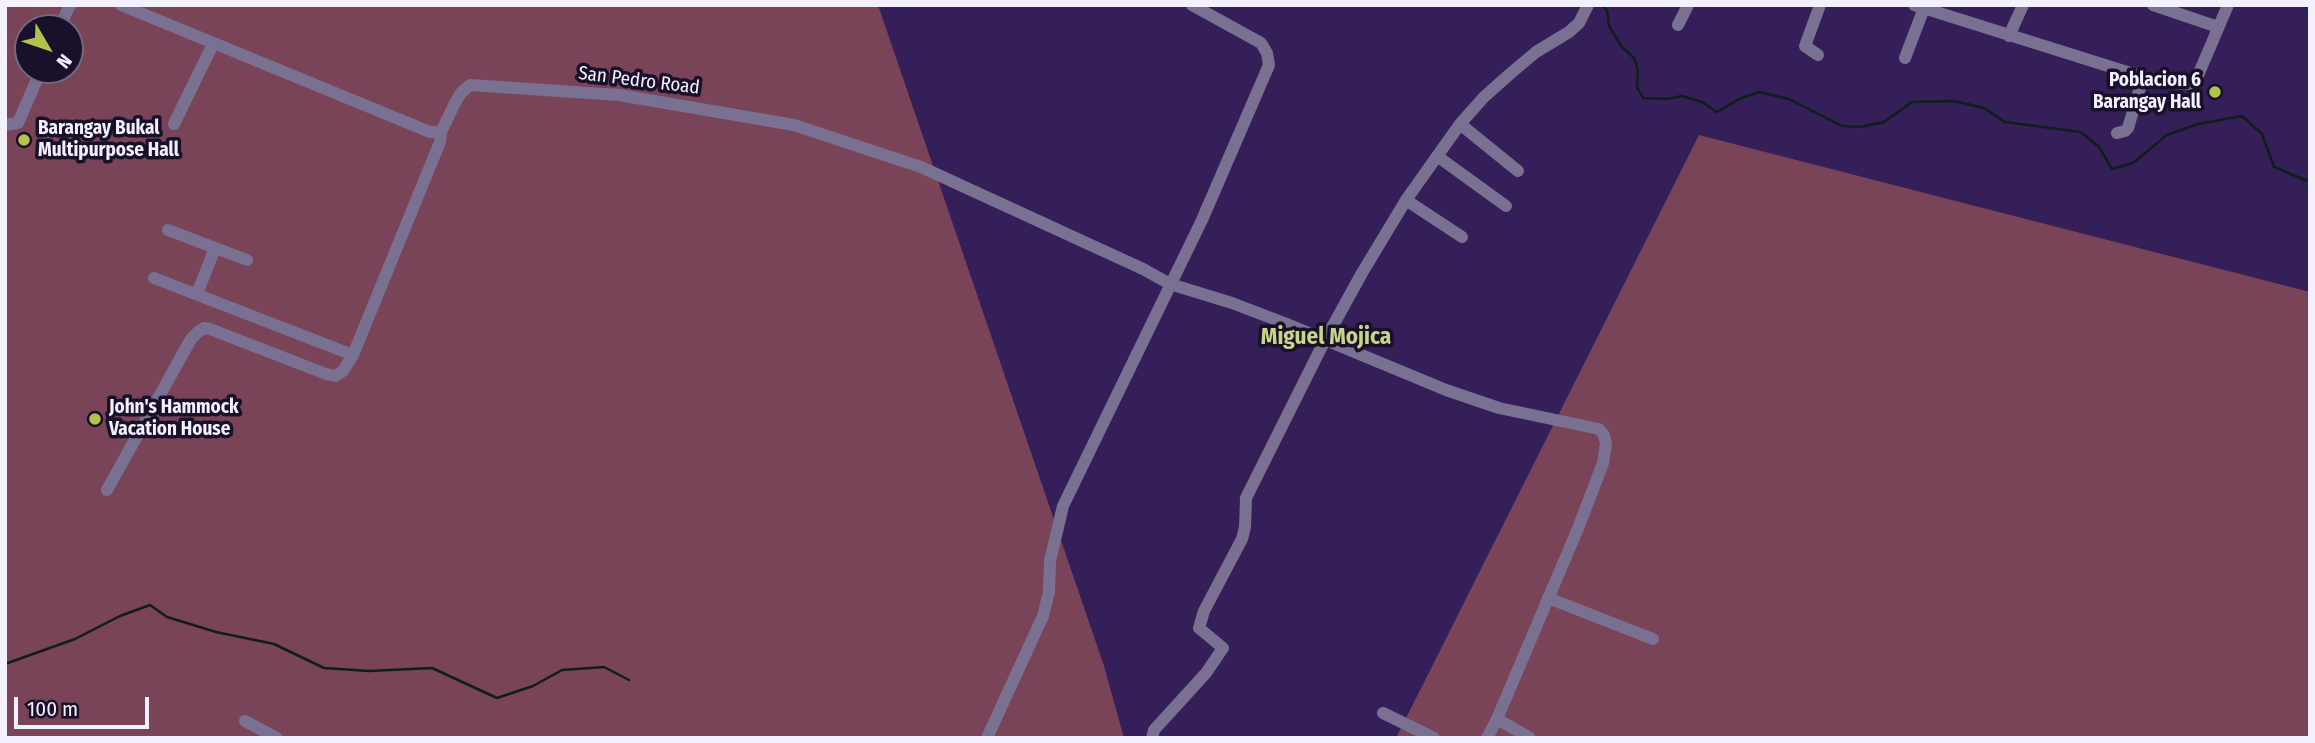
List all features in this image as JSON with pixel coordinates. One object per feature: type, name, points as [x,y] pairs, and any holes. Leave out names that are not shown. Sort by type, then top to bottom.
[{"type":"street","points":[[107,490],[191,339],[198,332],[210,329],[335,376],[343,371],[353,355],[442,132],[430,132],[380,113],[121,5]]},
{"type":"street","points":[[987,738],[1043,616],[1063,506],[1220,181],[1269,65],[1267,53],[1261,44],[1192,5]]},
{"type":"street","points":[[1152,738],[1154,730],[1206,673],[1223,648],[1199,628],[1203,611],[1242,539],[1246,498],[1325,340],[1362,273],[1406,200],[1460,124],[1484,97],[1511,73],[1536,52],[1579,23],[1588,5]]},
{"type":"street","points":[[1678,25],[1688,5]]},
{"type":"street","points":[[1818,55],[1805,46],[1820,5]]},
{"type":"street","points":[[2009,36],[2023,5]]},
{"type":"street","points":[[2153,5],[2218,27]]},
{"type":"street","points":[[1905,58],[1919,7],[2144,77],[2190,84],[2196,80],[2228,5]]},
{"type":"street","points":[[174,124],[213,44]]},
{"type":"street","points":[[2116,133],[2128,128],[2144,77]]},
{"type":"street","points":[[5,125],[18,123],[35,84]]},
{"type":"street","name":"San Pedro Road","points":[[442,132],[455,103],[470,85],[620,95],[794,125],[921,167],[1170,284]]},
{"type":"street","points":[[1460,124],[1518,171]]},
{"type":"street","points":[[1437,156],[1506,206]]},
{"type":"street","points":[[1406,200],[1462,237]]},
{"type":"street","points":[[168,230],[247,260]]},
{"type":"street","points":[[197,294],[215,248]]},
{"type":"street","points":[[154,278],[353,355]]},
{"type":"street","points":[[1170,284],[1232,303],[1446,390],[1499,408],[1599,429],[1604,435],[1606,444],[1603,463],[1549,598],[1487,738]]},
{"type":"street","points":[[1549,598],[1653,639]]},
{"type":"street","points":[[1383,713],[1434,738]]},
{"type":"street","points":[[1497,719],[1530,738]]},
{"type":"street","points":[[244,722],[277,738]]},
{"type":"shaded area","points":[[5,5],[878,5],[1104,666],[1124,738],[5,738]]},
{"type":"shaded area","points":[[1699,135],[2310,292],[2310,738],[1396,738]]},
{"type":"waterway","points":[[1603,5],[1607,11],[1609,26],[1621,46],[1634,58],[1638,71],[1637,87],[1643,98],[1667,99],[1682,96],[1702,102],[1717,112],[1739,99],[1759,92],[1789,99],[1842,126],[1860,127],[1884,122],[1912,102],[1954,101],[1984,108],[2005,122],[2081,132],[2099,147],[2112,169],[2133,163],[2167,135],[2198,124],[2242,116],[2262,134],[2274,167],[2310,182]]},
{"type":"waterway","points":[[5,664],[75,639],[120,616],[150,605],[167,617],[216,632],[274,644],[324,668],[369,671],[432,668],[497,698],[533,686],[562,670],[604,667],[629,680]]},
{"type":"place","name":"Poblacion 6 Barangay Hall","points":[[2215,92]]},
{"type":"place","name":"Barangay Bukal Multipurpose Hall","points":[[24,140]]},
{"type":"place","name":"John's Hammock Vacation House","points":[[95,419]]},
{"type":"district","name":"Miguel Mojica","points":[[1326,338]]}]
